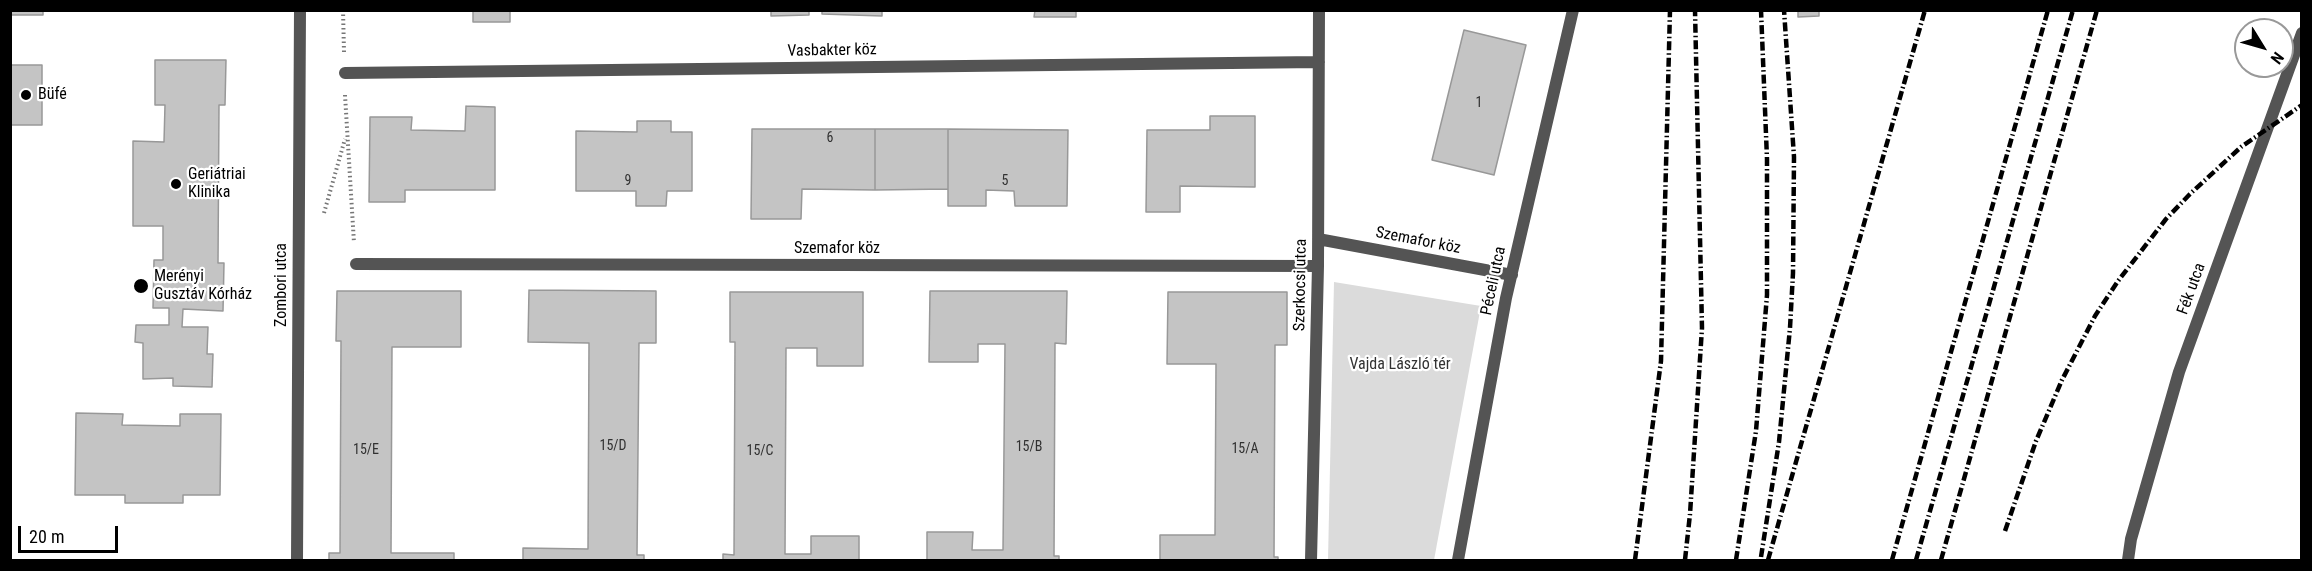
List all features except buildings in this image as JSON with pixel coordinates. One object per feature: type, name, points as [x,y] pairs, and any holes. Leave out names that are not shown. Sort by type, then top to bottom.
[{"type":"street","name":"Zombori utca","points":[[297,561],[300,10]]},
{"type":"street","name":"Szerkocsi utca","points":[[1311,561],[1318,266],[1319,10]]},
{"type":"street","name":"Péceli utca","points":[[1458,561],[1512,275],[1573,10]]},
{"type":"street","name":"Fék utca","points":[[2128,561],[2131,539],[2179,372],[2301,33]]},
{"type":"street","name":"Vasbakter köz","points":[[345,73],[1318,62]]},
{"type":"street","name":"Szemafor köz","points":[[1318,239],[1512,275]]},
{"type":"street","name":"Szemafor köz","points":[[356,264],[1318,266]]},
{"type":"path","points":[[344,10],[346,135],[356,264]]},
{"type":"green space","name":"Vajda László tér","points":[[1334,282],[1481,306],[1434,560],[1328,560]]},
{"type":"railway","points":[[1635,560],[1661,361],[1670,10]]},
{"type":"railway","points":[[1685,560],[1702,328],[1695,10]]},
{"type":"railway","points":[[1736,560],[1756,431],[1767,295],[1767,159],[1761,10]]},
{"type":"railway","points":[[1761,557],[1779,442],[1793,273],[1794,157],[1784,10]]},
{"type":"railway","points":[[1768,560],[1925,10]]},
{"type":"railway","points":[[1892,560],[2048,10]]},
{"type":"railway","points":[[1916,560],[2073,10]]},
{"type":"railway","points":[[1941,560],[2097,10]]},
{"type":"railway","points":[[2005,531],[2036,441],[2062,380],[2095,316],[2118,281],[2166,219],[2190,194],[2241,147],[2302,105]]},
{"type":"place","name":"Büfé","points":[[26,95]]},
{"type":"place","name":"Geriátriai Klinika","points":[[176,184]]},
{"type":"place","name":"Merényi Gusztáv Kórház","points":[[141,286]]}]
